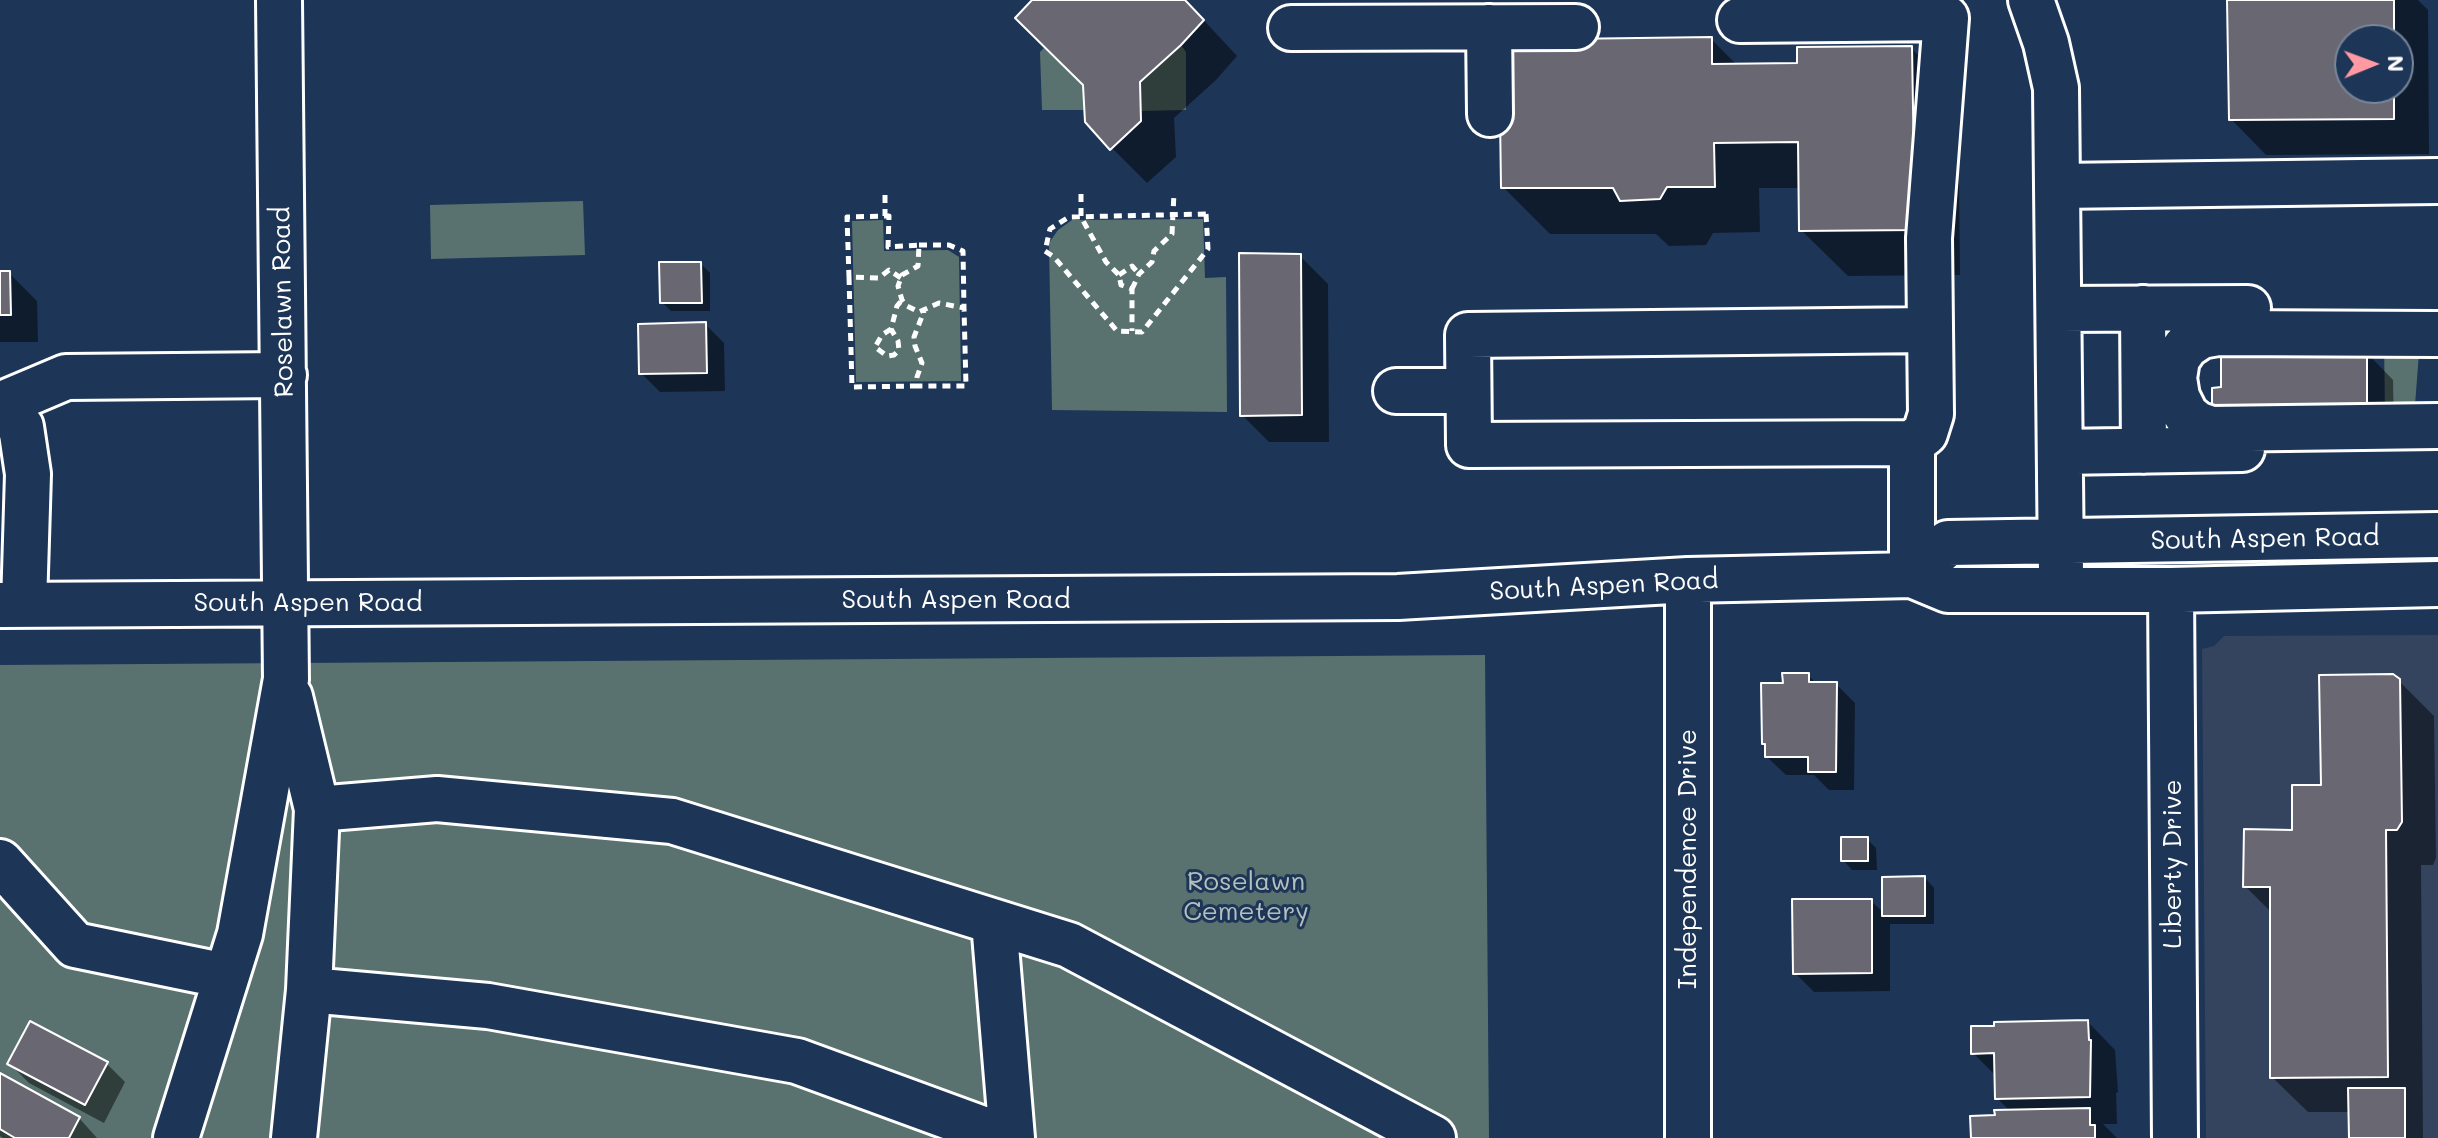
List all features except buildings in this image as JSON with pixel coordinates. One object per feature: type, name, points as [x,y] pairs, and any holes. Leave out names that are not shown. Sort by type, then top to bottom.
[{"type":"street","name":"Roselawn Road","points":[[279,0],[286,679]]},
{"type":"street","points":[[2031,0],[2046,43],[2056,88],[2061,591]]},
{"type":"street","points":[[1740,20],[1946,18],[1929,238],[1931,414],[1925,433],[1912,443],[1469,445],[1468,335],[1930,330]]},
{"type":"street","points":[[1489,27],[1490,114]]},
{"type":"street","points":[[1291,28],[1576,27]]},
{"type":"street","points":[[2057,186],[2438,181]]},
{"type":"street","points":[[2143,308],[2144,451]]},
{"type":"street","points":[[2059,309],[2438,309]]},
{"type":"street","points":[[2438,334],[2218,333],[2201,336],[2186,346],[2177,359],[2174,378],[2177,397],[2186,415],[2197,424],[2211,429],[2438,426]]},
{"type":"street","points":[[12,605],[28,474],[21,427],[0,406],[66,377],[284,375]]},
{"type":"street","points":[[1396,391],[1468,391]]},
{"type":"street","points":[[1912,443],[1912,575]]},
{"type":"street","points":[[2060,452],[2438,447]]},
{"type":"street","name":"South Aspen Road","points":[[1912,575],[1948,543],[2438,535]]},
{"type":"street","name":"South Aspen Road","points":[[12,605],[1398,597],[1688,580],[1912,575],[1948,590],[2171,590],[2438,584]]},
{"type":"street","name":"Independence Drive","points":[[1688,580],[1688,1138]]},
{"type":"street","name":"Liberty Drive","points":[[2171,590],[2175,1138]]},
{"type":"street","points":[[286,679],[317,809],[309,990],[294,1138]]},
{"type":"street","points":[[176,1138],[240,934],[286,679]]},
{"type":"street","points":[[317,809],[437,799],[672,821],[1069,945],[1433,1138]]},
{"type":"street","points":[[0,862],[75,945],[226,976]]},
{"type":"street","points":[[309,990],[488,1006],[797,1061],[1009,1138],[994,922]]},
{"type":"path","points":[[1132,331],[1132,289],[1139,274],[1152,262],[1154,251],[1172,234],[1174,193]]},
{"type":"path","points":[[1081,194],[1081,217],[1106,262],[1119,275],[1121,285],[1132,289]]},
{"type":"path","points":[[885,195],[885,216]]},
{"type":"path","points":[[1206,214],[1208,249],[1142,332],[1117,331],[1054,257],[1045,251],[1050,229],[1069,217],[1081,217],[1206,214]]},
{"type":"path","points":[[885,216],[889,216],[888,247],[949,245],[963,251],[966,386],[852,387],[847,217],[885,216]]},
{"type":"path","points":[[919,245],[918,266],[902,275],[898,286],[902,300],[919,312],[939,303],[964,308]]},
{"type":"path","points":[[1119,275],[1132,266],[1139,274]]},
{"type":"path","points":[[849,277],[879,278],[889,270],[901,278]]},
{"type":"path","points":[[891,329],[899,350],[887,356],[875,347],[882,335],[891,329],[897,306],[902,300]]},
{"type":"path","points":[[916,386],[922,363],[914,337],[924,310]]},
{"type":"shaded area","points":[[2438,635],[2438,1138],[2206,1138],[2202,649],[2214,646],[2224,636]]},
{"type":"green space","points":[[1181,45],[1186,52],[1186,110],[1141,111],[1140,82]]},
{"type":"green space","points":[[1044,48],[1083,85],[1084,110],[1042,110],[1040,52]]},
{"type":"green space","points":[[583,201],[585,255],[431,259],[430,205]]},
{"type":"green space","points":[[1203,219],[1205,278],[1226,277],[1227,412],[1052,410],[1049,243],[1058,230],[1072,220]]},
{"type":"green space","points":[[883,220],[884,251],[948,250],[959,257],[961,381],[856,382],[852,221]]},
{"type":"green space","points":[[2384,341],[2419,353],[2415,405],[2385,414]]},
{"type":"green space","name":"Roselawn Cemetery","points":[[1485,655],[1489,1138],[0,1138],[0,665]]}]
